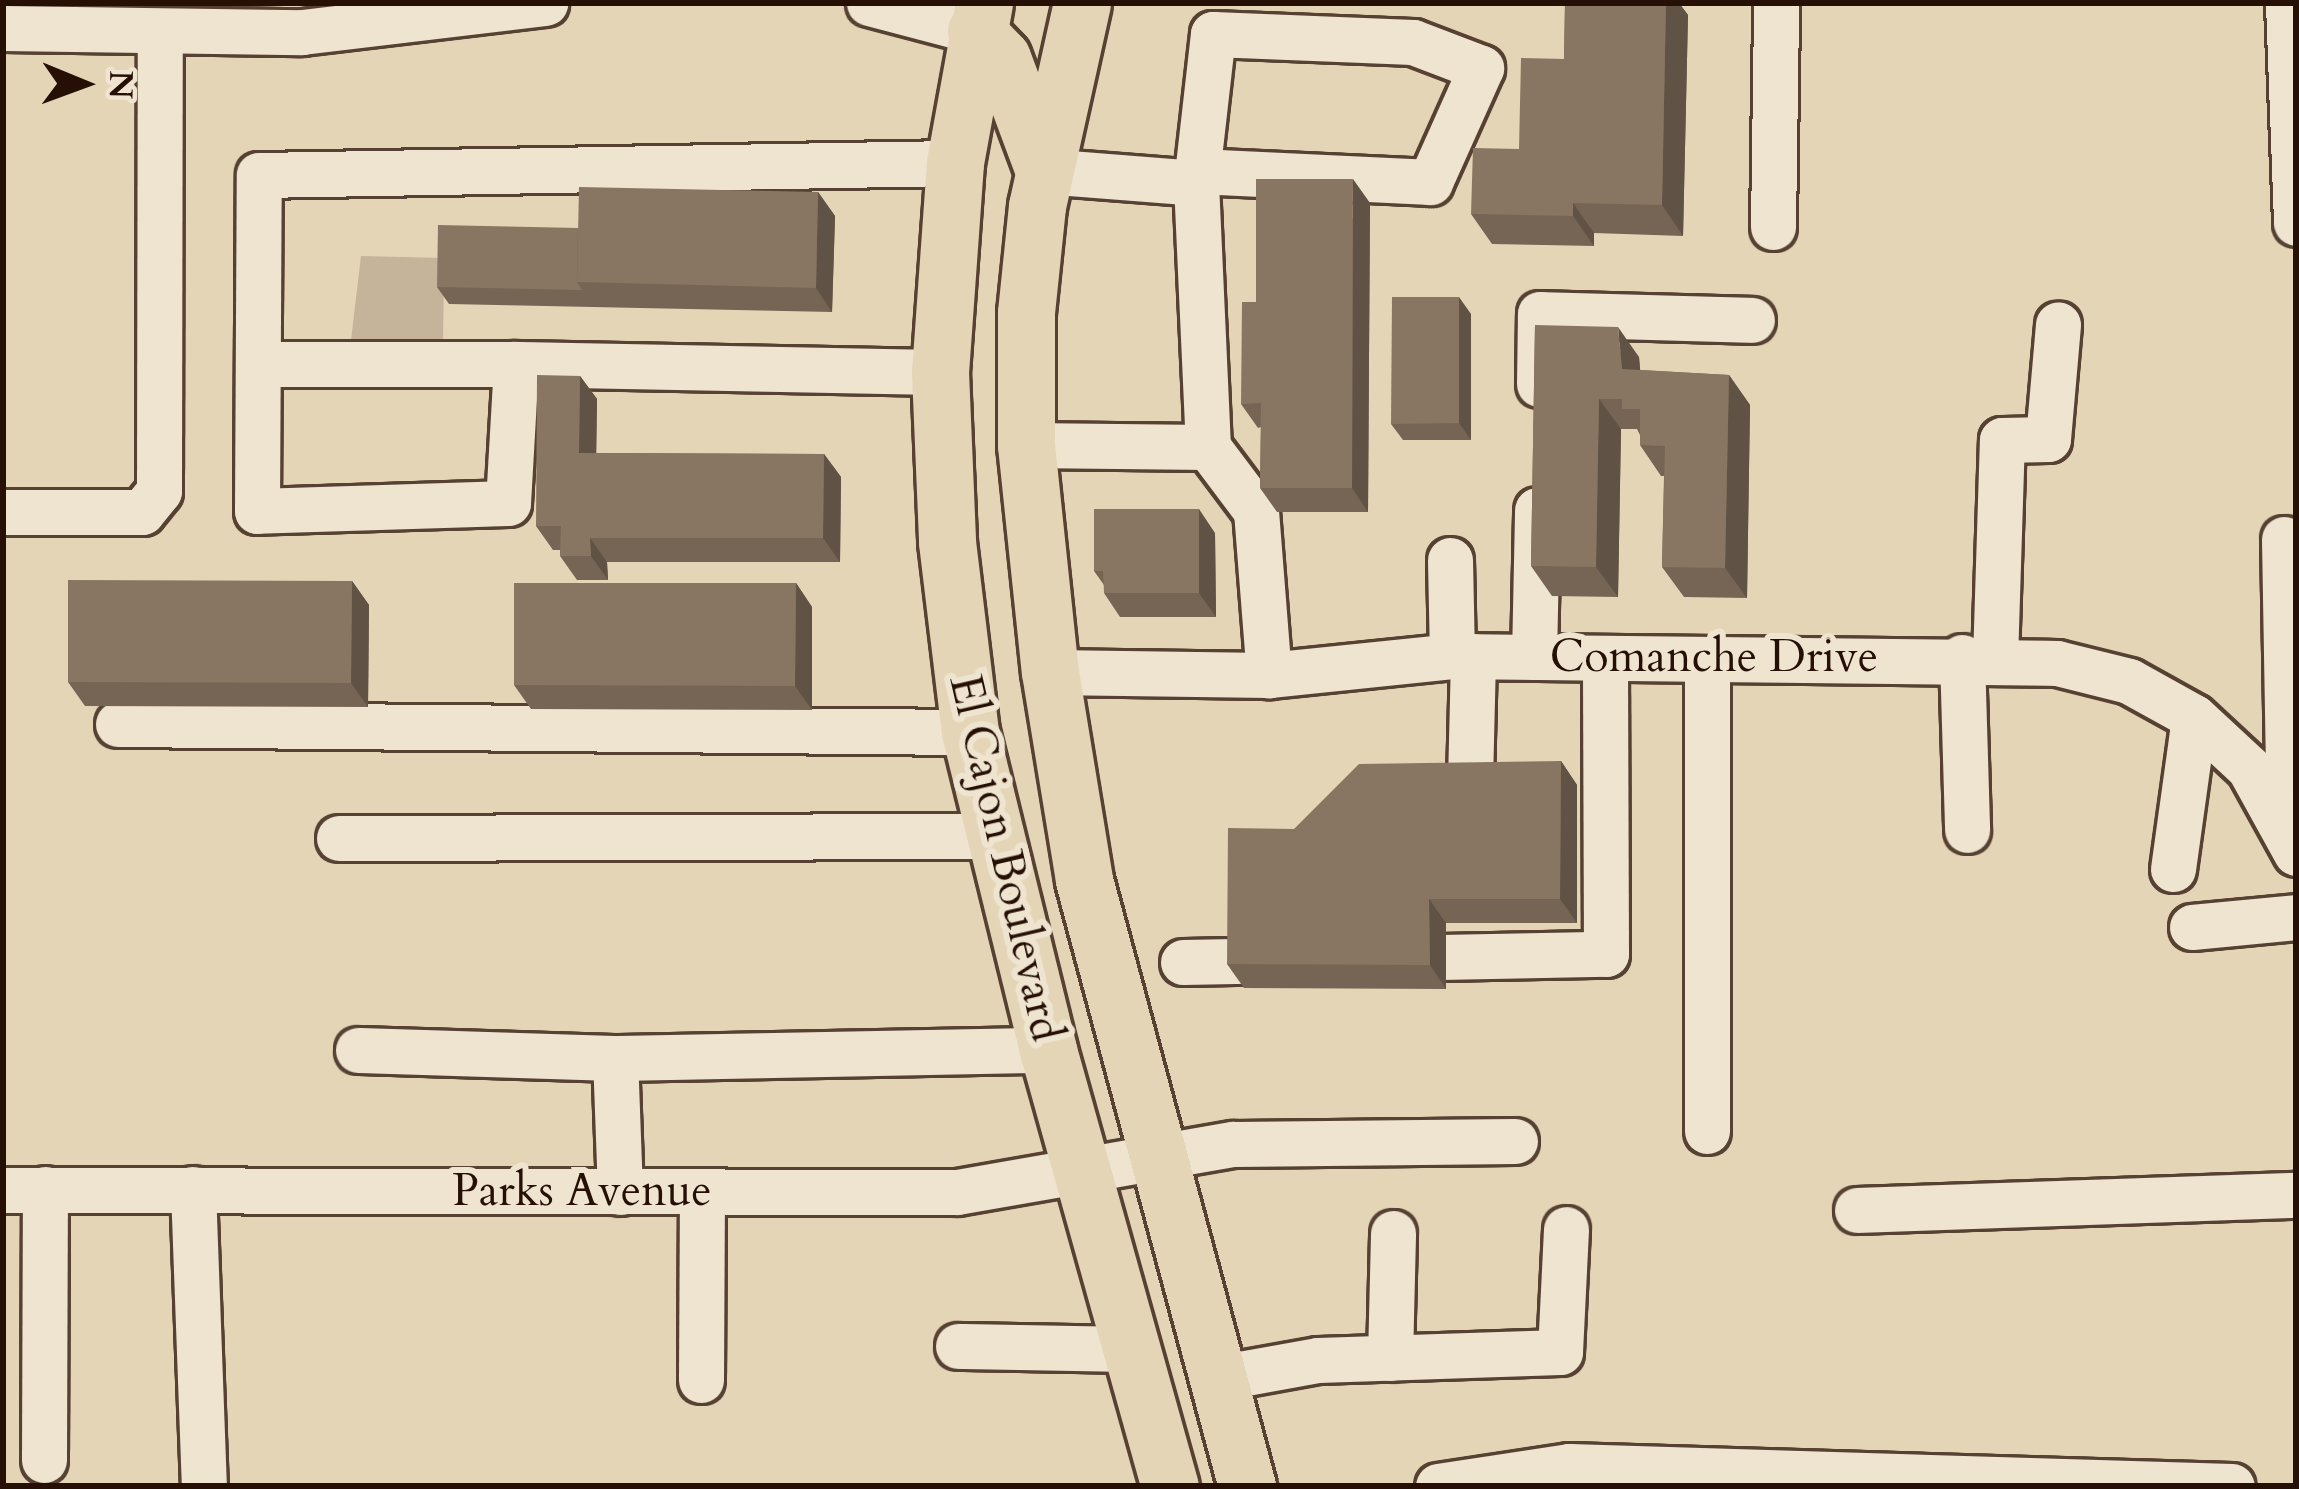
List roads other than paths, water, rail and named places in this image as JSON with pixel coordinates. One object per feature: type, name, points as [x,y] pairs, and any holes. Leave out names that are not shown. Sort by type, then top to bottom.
[{"type":"main road","name":"El Cajon Boulevard","points":[[1082,3],[1044,171],[1026,313],[1026,445],[1050,672],[1084,880],[1247,1486]]},
{"type":"main road","name":"El Cajon Boulevard","points":[[980,17],[955,163],[940,372],[947,542],[970,732],[1048,1049],[1171,1486]]},
{"type":"main road","points":[[980,17],[1002,58],[1044,171]]},
{"type":"street","points":[[3,28],[545,3]]},
{"type":"street","points":[[869,3],[980,17]]},
{"type":"street","points":[[1773,226],[1776,3]]},
{"type":"street","points":[[2288,3],[2293,223]]},
{"type":"street","points":[[3,512],[142,512],[159,491],[176,22]]},
{"type":"street","points":[[1044,171],[1197,177],[1430,182],[1501,67],[1413,42],[1213,34],[1197,177],[1208,447],[1256,511],[1269,675]]},
{"type":"street","points":[[516,364],[508,503],[256,511],[259,175],[955,163]]},
{"type":"street","points":[[1538,428],[1540,314],[1752,320]]},
{"type":"street","points":[[1966,830],[1978,659],[2002,440],[2048,439],[2058,324]]},
{"type":"street","points":[[258,364],[940,372]]},
{"type":"street","points":[[1026,445],[1208,447]]},
{"type":"street","points":[[1534,657],[1537,474]]},
{"type":"street","points":[[2284,539],[2292,843]]},
{"type":"street","points":[[1450,560],[1462,656],[1467,913]]},
{"type":"street","name":"Comanche Drive","points":[[1050,672],[1269,675],[1462,656],[1978,659],[2093,670],[2194,717],[2249,768],[2292,843]]},
{"type":"street","points":[[1183,962],[1336,959],[1467,913],[1606,954],[1605,658]]},
{"type":"street","points":[[1707,659],[1707,1132]]},
{"type":"street","points":[[2173,868],[2194,717]]},
{"type":"street","points":[[118,724],[970,732]]},
{"type":"street","points":[[339,838],[992,836]]},
{"type":"street","points":[[2192,927],[2296,917]]},
{"type":"street","points":[[358,1050],[615,1058],[1048,1049]]},
{"type":"street","points":[[615,1058],[620,1192]]},
{"type":"street","name":"Parks Avenue","points":[[24,1190],[957,1192],[1083,1174],[1233,1144],[1515,1142]]},
{"type":"street","points":[[24,1190],[44,1460]]},
{"type":"street","points":[[193,1190],[204,1486]]},
{"type":"street","points":[[701,1191],[701,1380]]},
{"type":"street","points":[[1857,1210],[2296,1195]]},
{"type":"street","points":[[1218,1378],[1318,1360],[1560,1352],[1566,1228]]},
{"type":"street","points":[[1390,1358],[1394,1233]]},
{"type":"street","points":[[958,1346],[1133,1349]]},
{"type":"street","points":[[1438,1486],[1519,1480],[1569,1466],[2232,1486]]}]
